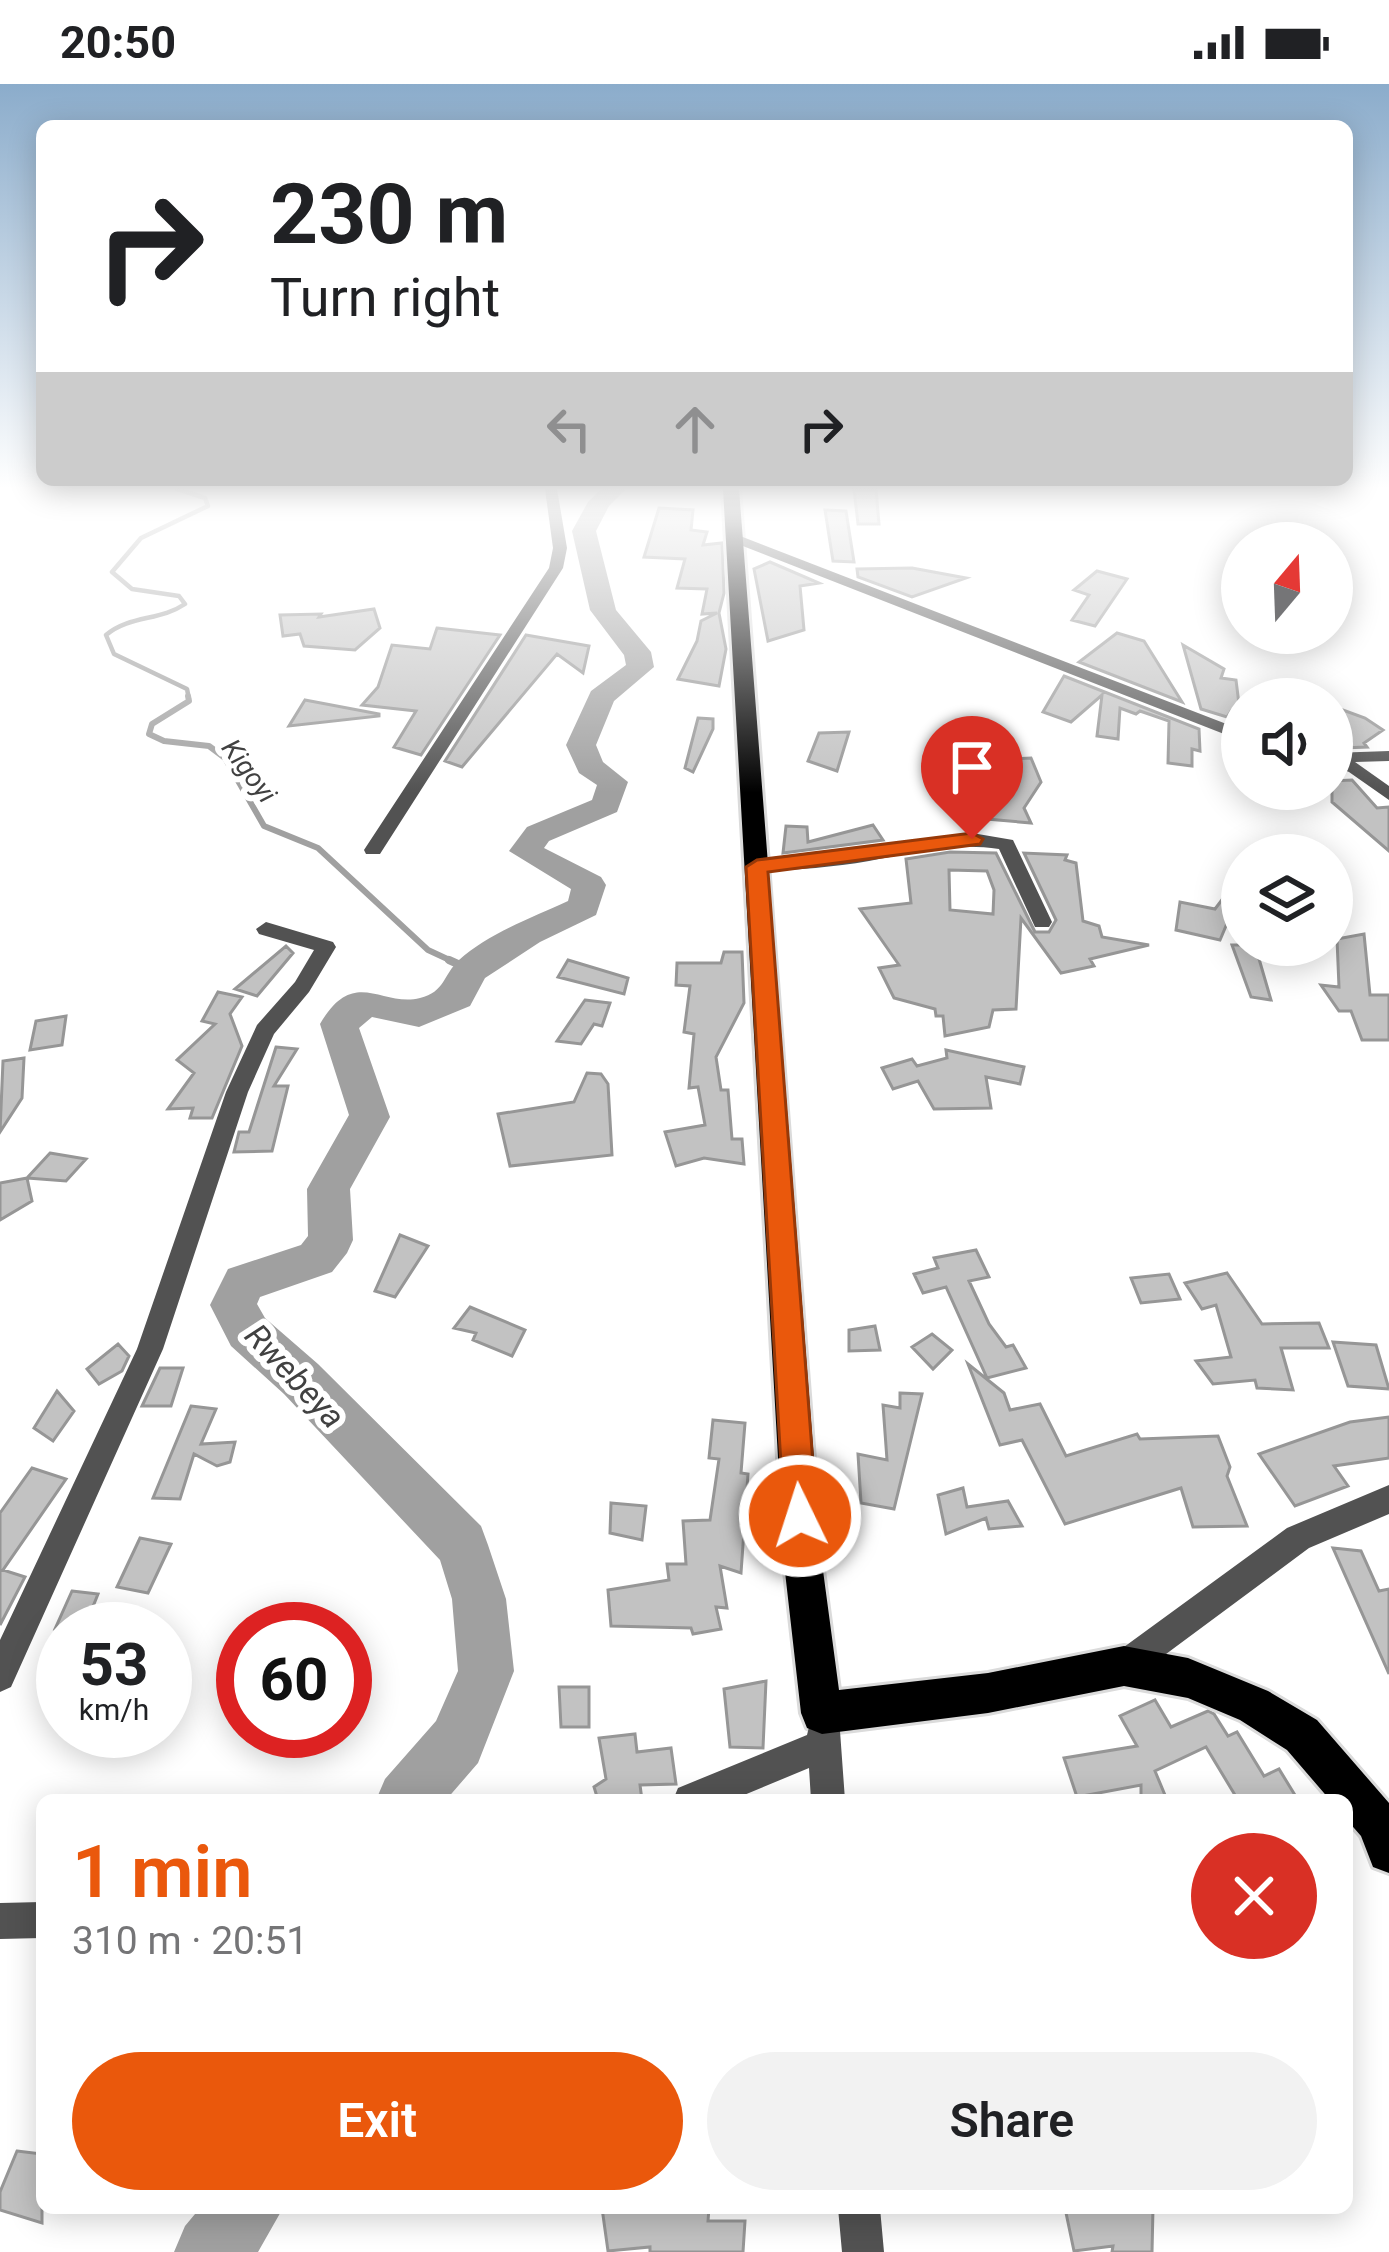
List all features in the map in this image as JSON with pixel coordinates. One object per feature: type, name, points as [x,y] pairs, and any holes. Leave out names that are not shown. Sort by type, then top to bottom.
[{"type":"main road","points":[[738,590],[803,1563],[823,1729],[1124,1666],[1188,1678],[1255,1706],[1302,1735],[1353,1794]]},
{"type":"main road","points":[[1353,1794],[1376,1821],[1389,1851]]},
{"type":"street","points":[[374,850],[542,590]]},
{"type":"street","points":[[868,590],[1221,728]]},
{"type":"street","points":[[1353,757],[1389,756]]},
{"type":"street","points":[[1353,767],[1389,795]]},
{"type":"street","points":[[757,867],[972,839],[1006,844],[1042,922]]},
{"type":"street","points":[[0,1676],[149,1349],[237,1092],[265,1030],[302,987],[326,947],[266,929]]},
{"type":"street","points":[[1124,1666],[1298,1538],[1389,1499]]},
{"type":"street","points":[[701,1794],[823,1729],[828,1794]]},
{"type":"street","points":[[0,1921],[36,1920]]},
{"type":"street","points":[[860,2214],[863,2252]]},
{"type":"building","points":[[707,590],[724,590],[719,613],[726,649],[719,686],[678,679],[697,641],[701,621],[717,613],[702,614]]},
{"type":"building","points":[[758,590],[800,590],[804,630],[768,641]]},
{"type":"building","points":[[894,590],[931,590],[912,597]]},
{"type":"building","points":[[1075,590],[1119,590],[1095,626],[1072,620],[1089,595]]},
{"type":"building","points":[[374,609],[380,628],[355,650],[304,646],[300,634],[283,636],[280,615],[321,614],[319,617]]},
{"type":"building","points":[[437,628],[500,635],[421,755],[394,747],[416,711],[362,705],[378,687],[392,645],[430,649]]},
{"type":"building","points":[[1117,633],[1144,641],[1182,702],[1079,662]]},
{"type":"building","points":[[526,635],[589,646],[583,673],[557,654],[462,767],[445,761]]},
{"type":"building","points":[[1183,645],[1224,669],[1221,715],[1201,709]]},
{"type":"building","points":[[1064,676],[1199,729],[1200,751],[1192,749],[1192,766],[1168,763],[1169,721],[1140,711],[1120,708],[1118,739],[1097,736],[1102,695],[1071,722],[1043,712]]},
{"type":"building","points":[[305,700],[379,714],[379,716],[289,726]]},
{"type":"building","points":[[1353,714],[1383,730],[1364,743],[1367,747],[1353,748]]},
{"type":"building","points":[[698,718],[713,719],[713,729],[693,772],[685,768]]},
{"type":"building","points":[[849,732],[837,771],[808,761],[819,733]]},
{"type":"building","points":[[1031,758],[1041,782],[1024,808],[1031,823],[987,819],[960,762],[994,761],[1016,785],[1009,759]]},
{"type":"building","points":[[1353,781],[1377,808],[1389,807],[1389,851],[1341,810],[1353,810]]},
{"type":"building","points":[[873,825],[883,840],[783,853],[786,826],[807,827],[808,842]]},
{"type":"building","points":[[950,852],[996,853],[1035,932],[1049,932],[1056,920],[1024,853],[1067,855],[1065,860],[1076,863],[1083,921],[1099,926],[1102,937],[1149,945],[1090,959],[1094,966],[1061,973],[1021,918],[1016,1009],[993,1010],[989,1027],[945,1036],[943,1016],[936,1016],[935,1009],[894,998],[879,968],[899,965],[860,909],[911,903],[906,859]],"holes":[[[949,870],[987,871],[994,890],[993,914],[950,910]]]},
{"type":"building","points":[[1221,901],[1220,940],[1176,930],[1180,902],[1215,909]]},
{"type":"building","points":[[1364,934],[1370,995],[1389,995],[1389,1040],[1362,1040],[1351,1011],[1339,1011],[1321,985],[1339,987],[1338,966],[1353,966],[1353,936]]},
{"type":"building","points":[[286,946],[293,953],[257,996],[235,989]]},
{"type":"building","points":[[724,952],[742,952],[744,1003],[716,1057],[721,1090],[728,1090],[732,1139],[742,1139],[744,1164],[704,1158],[676,1166],[665,1132],[705,1125],[698,1087],[689,1088],[694,1034],[684,1032],[690,986],[676,985],[677,963],[721,963]]},
{"type":"building","points":[[568,960],[628,978],[624,994],[558,977]]},
{"type":"building","points":[[1240,966],[1261,966],[1271,1000],[1251,997]]},
{"type":"building","points":[[218,992],[242,997],[230,1014],[242,1046],[212,1118],[190,1118],[193,1108],[168,1109],[194,1073],[177,1060],[215,1024],[202,1021]]},
{"type":"building","points":[[585,1000],[610,1003],[602,1026],[594,1024],[581,1044],[557,1041]]},
{"type":"building","points":[[66,1016],[62,1045],[30,1050],[36,1021]]},
{"type":"building","points":[[276,1047],[297,1049],[274,1086],[288,1086],[272,1151],[234,1152],[239,1132],[249,1132]]},
{"type":"building","points":[[946,1050],[1024,1067],[1020,1084],[986,1077],[991,1108],[934,1109],[918,1081],[893,1089],[882,1068],[912,1059],[917,1066],[947,1058]]},
{"type":"building","points":[[24,1058],[22,1098],[0,1132],[3,1061]]},
{"type":"building","points":[[587,1073],[601,1074],[608,1084],[612,1155],[510,1166],[498,1114],[574,1102]]},
{"type":"building","points":[[50,1153],[86,1159],[66,1181],[27,1178]]},
{"type":"building","points":[[27,1178],[32,1201],[0,1220],[0,1183]]},
{"type":"building","points":[[400,1235],[428,1246],[395,1297],[375,1291]]},
{"type":"building","points":[[976,1250],[989,1277],[969,1281],[989,1324],[1006,1347],[1013,1345],[1026,1368],[987,1378],[946,1287],[923,1293],[914,1274],[938,1268],[934,1258]]},
{"type":"building","points":[[1227,1273],[1262,1324],[1319,1323],[1329,1348],[1281,1348],[1293,1390],[1257,1388],[1255,1380],[1213,1384],[1196,1361],[1231,1357],[1216,1305],[1202,1309],[1185,1283]]},
{"type":"building","points":[[1169,1274],[1180,1299],[1141,1303],[1131,1278]]},
{"type":"building","points":[[470,1307],[525,1330],[512,1356],[473,1340],[476,1333],[454,1328]]},
{"type":"building","points":[[875,1326],[880,1350],[849,1351],[849,1330]]},
{"type":"building","points":[[932,1334],[952,1350],[933,1369],[912,1347]]},
{"type":"building","points":[[1333,1342],[1376,1345],[1389,1389],[1348,1386]]},
{"type":"building","points":[[118,1344],[129,1356],[122,1371],[99,1384],[87,1369]]},
{"type":"building","points":[[968,1364],[1004,1393],[1010,1410],[1040,1404],[1066,1456],[1137,1434],[1140,1439],[1218,1436],[1230,1467],[1227,1476],[1247,1526],[1193,1527],[1181,1488],[1065,1524],[1022,1440],[1000,1445]]},
{"type":"building","points":[[160,1368],[183,1368],[171,1406],[142,1406]]},
{"type":"building","points":[[57,1391],[74,1411],[53,1441],[34,1428]]},
{"type":"building","points":[[900,1393],[922,1394],[894,1509],[861,1503],[858,1454],[887,1460],[883,1405],[900,1408]]},
{"type":"building","points":[[191,1406],[216,1409],[201,1444],[235,1442],[230,1462],[217,1466],[194,1454],[180,1499],[153,1498]]},
{"type":"building","points":[[1389,1417],[1389,1458],[1334,1466],[1348,1486],[1295,1506],[1259,1454],[1350,1422]]},
{"type":"building","points":[[713,1420],[745,1423],[741,1473],[748,1474],[741,1573],[720,1566],[727,1608],[716,1607],[721,1629],[693,1634],[691,1628],[611,1626],[608,1590],[669,1580],[667,1564],[686,1564],[683,1521],[710,1520],[719,1459],[709,1458]]},
{"type":"building","points":[[32,1468],[66,1479],[3,1570],[25,1577],[0,1625],[0,1513]]},
{"type":"building","points":[[963,1488],[967,1507],[1008,1501],[1022,1526],[989,1529],[986,1518],[946,1534],[938,1495]]},
{"type":"building","points":[[611,1503],[646,1506],[642,1540],[610,1533]]},
{"type":"building","points":[[140,1538],[171,1544],[148,1593],[117,1587]]},
{"type":"building","points":[[1333,1548],[1361,1551],[1379,1591],[1389,1589],[1389,1674]]},
{"type":"building","points":[[72,1591],[98,1594],[95,1602],[67,1602]]},
{"type":"building","points":[[766,1681],[763,1748],[730,1747],[724,1689]]},
{"type":"building","points":[[559,1687],[589,1687],[589,1727],[561,1727]]},
{"type":"building","points":[[1155,1700],[1171,1727],[1208,1711],[1228,1736],[1237,1732],[1264,1776],[1279,1769],[1294,1794],[1234,1794],[1206,1747],[1155,1771],[1165,1794],[1141,1794],[1141,1785],[1076,1794],[1064,1758],[1137,1746],[1120,1716]]},
{"type":"building","points":[[635,1734],[637,1752],[671,1748],[676,1784],[640,1785],[641,1794],[596,1794],[594,1787],[606,1779],[599,1738]]},
{"type":"building","points":[[17,2151],[36,2153],[36,2214],[42,2214],[42,2223],[0,2210],[0,2192]]},
{"type":"building","points":[[603,2214],[709,2214],[708,2221],[745,2221],[743,2252],[650,2252],[650,2247],[608,2251]]},
{"type":"building","points":[[1066,2214],[1153,2214],[1152,2252],[1112,2252],[1113,2246],[1074,2251]]},
{"type":"waterway","name":"Kigoyi","points":[[140,590],[179,596],[185,604],[106,635],[114,654],[187,689],[189,699]]},
{"type":"waterway","name":"Rwebeya","points":[[411,1794],[457,1742],[486,1671],[479,1599],[462,1545],[301,1379],[248,1332],[233,1305],[244,1283],[316,1259],[331,1240],[328,1189],[340,1161],[370,1117],[339,1024],[365,1003],[419,1014],[457,997],[471,970],[528,934],[584,907],[589,885],[525,851],[538,834],[606,805],[613,782],[590,767],[581,745],[601,697],[640,667],[637,652],[610,624],[599,590]]},
{"type":"waterway","name":"Kigoyi","points":[[188,696],[189,701],[152,724],[149,734],[164,741],[209,746],[225,758],[264,826],[318,848],[428,950],[456,963]]},
{"type":"waterway","name":"Kigoyi","points":[[449,960],[471,970]]},
{"type":"waterway","name":"Rwebeya","points":[[211,2252],[242,2214]]},
{"type":"route","points":[[800,1516],[757,867],[972,839]]}]
